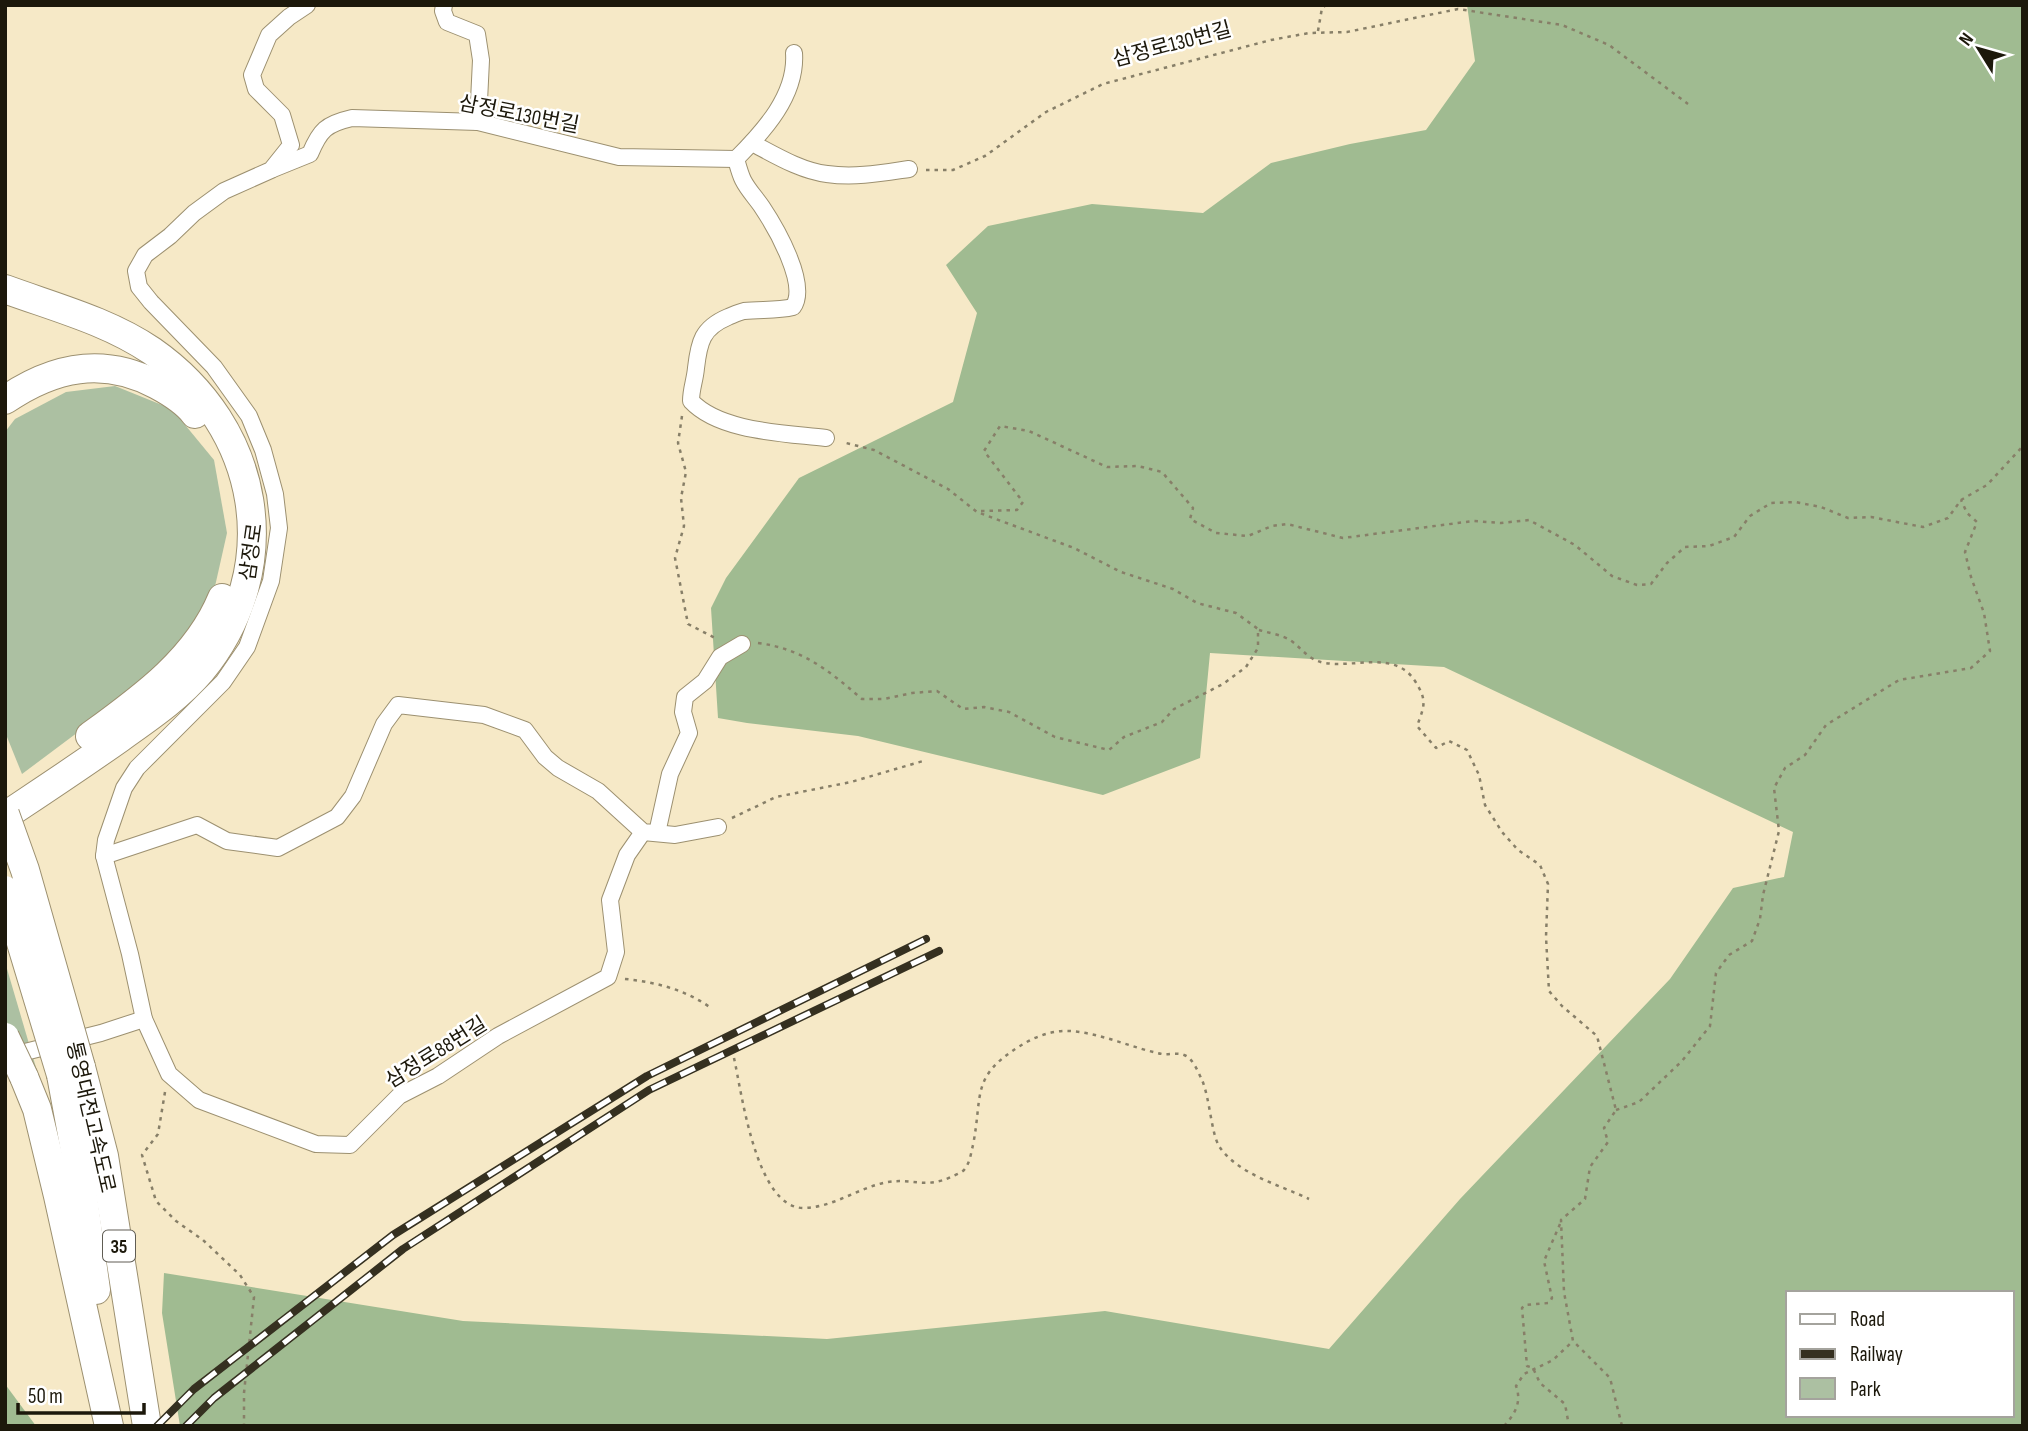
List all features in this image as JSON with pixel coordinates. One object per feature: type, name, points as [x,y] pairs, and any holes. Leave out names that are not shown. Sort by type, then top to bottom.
[{"type":"highway","points":[[5,289],[104,325],[151,351],[178,373],[206,402],[229,438],[243,470],[253,523],[248,580],[237,614],[200,672],[170,702],[5,815]]},
{"type":"highway","points":[[5,400],[49,375],[70,369],[120,370],[167,390],[192,410],[209,435],[224,470],[235,521],[232,570],[226,589],[218,609],[195,645],[173,669],[118,716],[5,797]]},
{"type":"highway","name":"통영대전고속도로","points":[[5,815],[24,870],[71,1071],[81,1183],[116,1426]]},
{"type":"highway","name":"통영대전고속도로","points":[[5,890],[104,1156],[147,1426]]},
{"type":"highway","points":[[5,1037],[37,1109],[109,1426]]},
{"type":"street","points":[[271,170],[291,145],[282,115],[256,89],[253,75],[269,35],[307,5]]},
{"type":"street","points":[[444,5],[443,12],[447,22],[477,34],[481,60],[478,122]]},
{"type":"street","points":[[794,53],[792,82],[782,102],[752,143],[736,159],[743,180],[764,210],[789,259],[798,284],[798,300],[793,307],[782,310],[742,311],[719,321],[707,330],[697,355],[691,401],[701,412],[721,420],[753,428],[826,438]]},
{"type":"street","name":"삼정로130번길","points":[[271,170],[310,153],[317,137],[331,123],[352,118],[478,122],[619,157],[736,159]]},
{"type":"street","points":[[752,143],[785,161],[826,174],[865,175],[909,169]]},
{"type":"street","name":"삼정로","points":[[144,1019],[104,856],[106,841],[124,788],[136,768],[223,682],[247,647],[271,581],[279,528],[275,494],[263,450],[249,416],[214,366],[139,287],[136,271],[145,255],[214,198],[271,170]]},
{"type":"street","points":[[608,977],[617,952],[610,900],[627,855],[650,832],[670,774],[689,733],[683,712],[685,697],[705,681],[720,657],[743,644]]},
{"type":"street","points":[[104,856],[197,825],[227,841],[278,848],[337,817],[353,796],[384,724],[398,705],[484,715],[525,730],[545,757],[558,768],[598,790],[650,832],[675,835],[718,827]]},
{"type":"street","name":"삼정로88번길","points":[[144,1019],[169,1074],[199,1100],[316,1144],[350,1145],[399,1096],[438,1076],[498,1036],[608,977]]},
{"type":"street","points":[[5,1054],[41,1048],[144,1019]]},
{"type":"path","points":[[1318,33],[1322,8],[1326,5]]},
{"type":"path","name":"삼정로130번길","points":[[909,169],[953,170],[985,156],[1046,112],[1102,84],[1271,40],[1347,32],[1458,9],[1562,25],[1609,45],[1688,104]]},
{"type":"path","points":[[691,387],[687,394],[678,443],[686,472],[681,498],[684,526],[675,558],[688,624],[728,644],[759,643],[794,650],[840,680],[862,699],[884,699],[937,691],[962,709],[984,707],[1009,712],[1055,737],[1109,750],[1124,737],[1162,722],[1174,709],[1223,684],[1246,667],[1258,648],[1258,629]]},
{"type":"path","points":[[977,512],[1017,510],[1023,502],[984,451],[1000,426],[1029,431],[1107,467],[1138,466],[1162,472],[1193,508],[1190,519],[1216,533],[1248,536],[1272,526],[1287,524],[1343,538],[1473,521],[1501,523],[1529,520],[1575,545],[1612,576],[1637,585],[1651,584],[1667,563],[1685,547],[1709,547],[1734,537],[1750,516],[1771,503],[1795,502],[1821,507],[1848,518],[1871,517],[1923,527],[1948,518],[1961,499],[1987,485],[2023,446]]},
{"type":"path","points":[[826,438],[874,450],[948,489],[977,512],[1074,548],[1121,572],[1173,589],[1197,603],[1236,613],[1258,629],[1288,639],[1308,658],[1326,663],[1382,661],[1409,672],[1425,696],[1418,726],[1436,748],[1449,741],[1467,750],[1479,775],[1485,805],[1502,832],[1518,850],[1540,865],[1548,884],[1546,937],[1549,990],[1562,1006],[1597,1037],[1616,1110]]},
{"type":"path","points":[[1569,1426],[1565,1404],[1540,1383],[1533,1368],[1527,1366],[1522,1308],[1525,1305],[1549,1303],[1552,1298],[1544,1261],[1561,1220],[1585,1199],[1590,1167],[1608,1142],[1604,1128],[1616,1110],[1639,1102],[1682,1062],[1710,1026],[1716,973],[1729,955],[1752,941],[1760,919],[1763,895],[1779,831],[1774,788],[1786,768],[1805,755],[1826,725],[1899,680],[1971,668],[1990,650],[1984,613],[1965,552],[1976,522],[1967,513],[1961,499]]},
{"type":"path","points":[[718,827],[741,812],[776,797],[851,782],[923,761]]},
{"type":"path","points":[[608,977],[650,981],[696,997],[711,1008]]},
{"type":"path","points":[[734,1058],[765,1179],[776,1195],[790,1206],[804,1208],[833,1203],[870,1186],[892,1181],[925,1184],[941,1181],[963,1171],[970,1159],[979,1097],[987,1071],[1030,1040],[1069,1031],[1165,1054],[1183,1055],[1193,1062],[1202,1080],[1210,1104],[1214,1132],[1225,1153],[1247,1173],[1270,1180],[1309,1199]]},
{"type":"path","points":[[169,1074],[158,1134],[142,1155],[156,1201],[240,1275],[254,1297],[244,1393],[244,1426]]},
{"type":"path","points":[[1561,1220],[1564,1292],[1573,1341],[1610,1378],[1622,1426]]},
{"type":"path","points":[[1504,1426],[1517,1408],[1520,1395],[1516,1386],[1524,1374],[1553,1360],[1573,1341]]},
{"type":"green space","points":[[1467,5],[2023,5],[2023,1426],[180,1426],[162,1313],[164,1273],[463,1321],[827,1339],[1105,1311],[1329,1349],[1460,1199],[1670,979],[1733,888],[1784,877],[1793,832],[1444,667],[1210,653],[1200,758],[1103,795],[858,736],[718,718],[711,608],[726,578],[799,478],[953,402],[977,313],[946,265],[988,226],[1092,204],[1203,213],[1271,163],[1350,144],[1426,130],[1475,61]]},
{"type":"green space","points":[[115,386],[172,409],[214,460],[227,533],[209,613],[141,685],[22,774],[5,732],[5,432],[15,419],[66,392]]},
{"type":"green space","points":[[5,962],[37,1071],[5,1019]]},
{"type":"green space","points":[[5,1384],[36,1426],[5,1426]]},
{"type":"railway","points":[[157,1426],[194,1389],[393,1235],[647,1076],[926,939]]},
{"type":"railway","points":[[186,1426],[214,1398],[403,1249],[649,1090],[939,951]]}]
